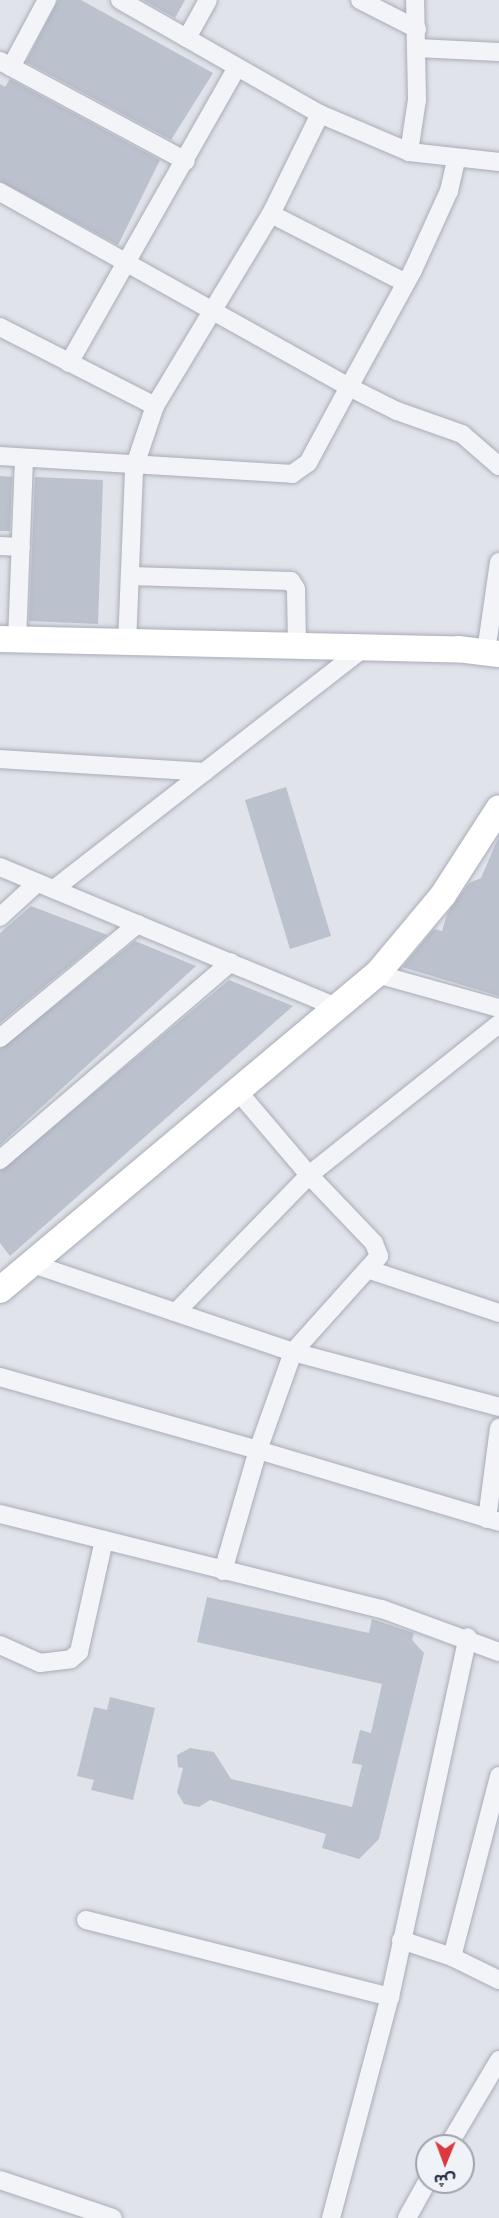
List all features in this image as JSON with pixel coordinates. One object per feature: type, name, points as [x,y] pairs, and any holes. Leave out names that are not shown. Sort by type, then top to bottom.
[{"type":"street","points":[[47,0],[5,64],[186,162]]},
{"type":"street","points":[[120,0],[236,69],[320,114],[409,152],[456,160],[499,162]]},
{"type":"street","points":[[187,38],[208,0]]},
{"type":"street","points":[[360,0],[417,29]]},
{"type":"street","points":[[409,152],[417,100],[415,0]]},
{"type":"street","points":[[417,48],[499,52]]},
{"type":"street","points":[[69,363],[126,260],[186,162],[236,69]]},
{"type":"street","points":[[127,645],[134,468],[155,406],[271,214],[320,114]]},
{"type":"street","points":[[0,456],[134,468],[292,474],[308,463],[404,282],[449,191],[456,160]]},
{"type":"street","points":[[0,192],[214,307],[349,387],[398,411],[462,434],[499,466]]},
{"type":"street","points":[[271,214],[404,282]]},
{"type":"street","points":[[0,327],[155,406]]},
{"type":"street","points":[[24,458],[21,547],[9,640],[127,645],[493,653],[499,562]]},
{"type":"street","points":[[0,546],[21,547]]},
{"type":"street","points":[[130,576],[291,581],[297,590],[297,648]]},
{"type":"street","points":[[0,917],[205,771],[361,650]]},
{"type":"street","points":[[0,759],[205,771]]},
{"type":"street","points":[[3,1280],[30,1263],[334,1006],[377,974],[442,895],[499,808]]},
{"type":"street","points":[[0,867],[334,1006]]},
{"type":"street","points":[[0,1038],[138,924]]},
{"type":"street","points":[[0,1160],[231,962]]},
{"type":"street","points":[[377,974],[499,1008]]},
{"type":"street","points":[[176,1312],[309,1175],[499,1024]]},
{"type":"street","points":[[223,1571],[258,1450],[293,1352],[378,1261],[374,1243],[309,1175],[236,1089]]},
{"type":"street","points":[[30,1263],[293,1352],[499,1407]]},
{"type":"street","points":[[370,1270],[499,1312]]},
{"type":"street","points":[[0,1377],[258,1450],[493,1521],[499,1428]]},
{"type":"street","points":[[0,1514],[382,1609],[468,1637],[499,1652]]},
{"type":"street","points":[[0,1645],[40,1663],[71,1659],[79,1653],[104,1540]]},
{"type":"street","points":[[332,2218],[390,1997],[468,1637]]},
{"type":"street","points":[[452,1957],[499,1776]]},
{"type":"street","points":[[86,1920],[390,1997]]},
{"type":"street","points":[[401,1940],[452,1957],[499,1980]]},
{"type":"street","points":[[455,2134],[499,2060]]},
{"type":"street","points":[[0,2180],[92,2215],[113,2218]]},
{"type":"street","points":[[407,2218],[421,2194]]},
{"type":"building","points":[[58,0],[81,0],[213,73],[171,140],[26,62]]},
{"type":"building","points":[[143,0],[185,0],[175,18]]},
{"type":"building","points":[[10,79],[160,160],[118,245],[0,181],[0,84],[5,87]]},
{"type":"building","points":[[0,476],[12,477],[10,531],[0,531]]},
{"type":"building","points":[[35,477],[103,480],[98,624],[29,621]]},
{"type":"building","points":[[286,787],[331,936],[290,949],[245,800]]},
{"type":"building","points":[[499,836],[499,996],[402,967],[434,929],[442,931],[447,914],[469,883],[481,878]]},
{"type":"building","points":[[31,906],[107,935],[0,1023],[0,933]]},
{"type":"building","points":[[135,941],[196,966],[0,1145],[0,1049]]},
{"type":"building","points":[[229,980],[293,1006],[10,1256],[0,1243],[0,1171]]},
{"type":"building","points":[[207,1597],[369,1633],[372,1619],[414,1633],[412,1640],[424,1653],[379,1839],[359,1859],[322,1848],[326,1834],[210,1800],[199,1807],[184,1804],[177,1792],[183,1768],[178,1767],[177,1755],[190,1748],[214,1752],[231,1779],[352,1807],[362,1765],[352,1763],[360,1730],[371,1733],[382,1684],[197,1642]]},
{"type":"building","points":[[110,1697],[155,1708],[133,1800],[91,1790],[94,1780],[77,1776],[94,1707],[107,1710]]}]
